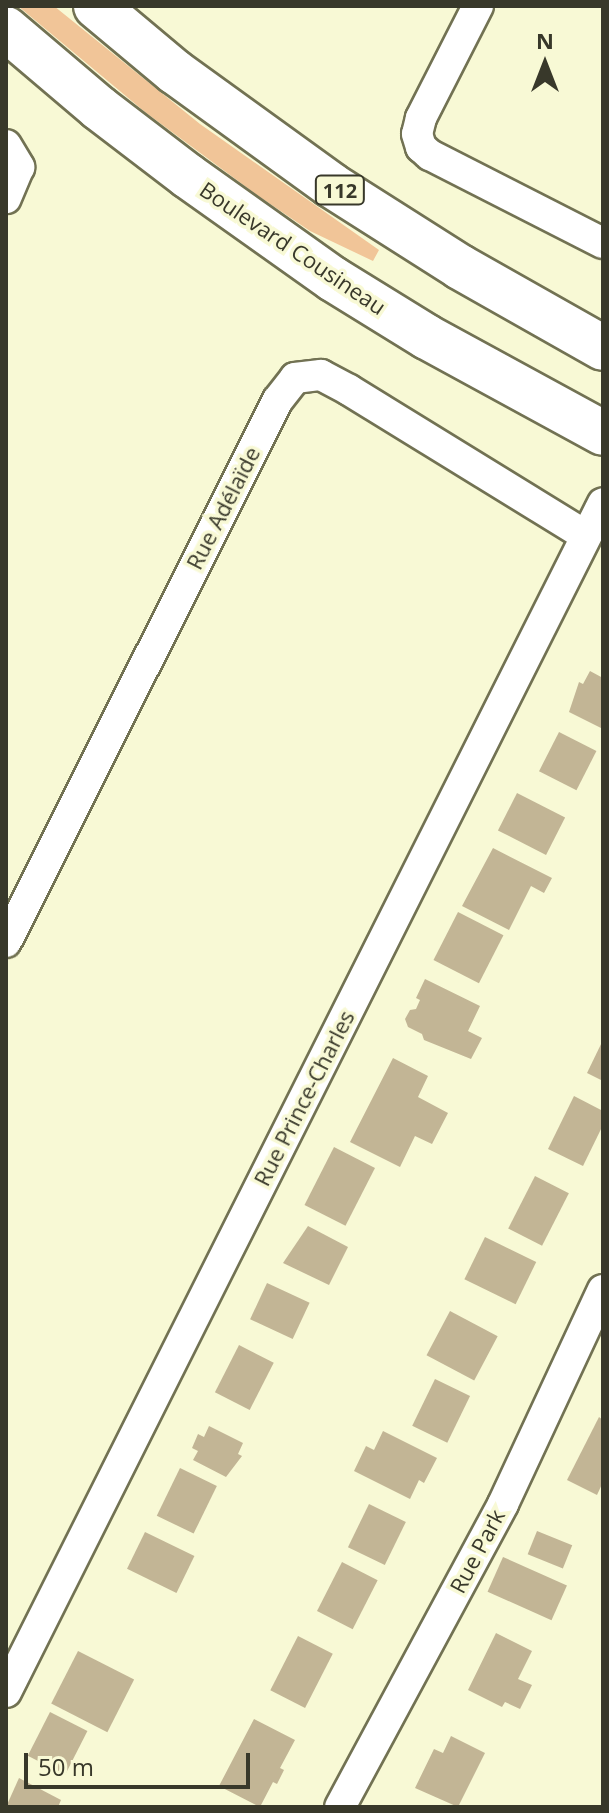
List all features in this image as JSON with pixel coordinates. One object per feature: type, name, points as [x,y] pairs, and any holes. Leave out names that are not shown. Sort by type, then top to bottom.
[{"type":"main road","name":"112","points":[[96,6],[175,72],[307,168],[439,254],[603,348]]},
{"type":"main road","name":"Boulevard Cousineau","points":[[6,29],[178,169],[333,279],[427,337],[603,433]]},
{"type":"street","points":[[478,6],[421,118],[417,134],[421,147],[430,155],[603,243]]},
{"type":"street","points":[[6,145],[19,167],[6,198]]},
{"type":"street","name":"Rue Adélaïde","points":[[6,942],[278,400],[295,378],[321,375],[349,390],[586,536]]},
{"type":"street","name":"Rue Prince-Charles","points":[[6,1692],[603,503]]},
{"type":"street","name":"Rue Park","points":[[340,1807],[503,1504],[603,1290]]},
{"type":"shaded area","points":[[18,6],[54,6],[200,124],[379,250],[373,261],[310,231],[257,195],[145,112]]},
{"type":"building","points":[[590,671],[603,678],[603,729],[569,712],[579,682],[583,684]]},
{"type":"building","points":[[559,732],[596,751],[576,790],[539,771]]},
{"type":"building","points":[[517,793],[565,818],[546,855],[498,830]]},
{"type":"building","points":[[493,848],[552,878],[544,893],[531,886],[509,930],[462,906]]},
{"type":"building","points":[[458,912],[503,935],[479,983],[433,960]]},
{"type":"building","points":[[425,979],[480,1006],[468,1031],[482,1038],[471,1059],[424,1040],[422,1034],[408,1027],[405,1019],[410,1010],[416,1009],[420,1000],[416,998]]},
{"type":"building","points":[[603,1040],[603,1081],[587,1073]]},
{"type":"building","points":[[393,1058],[428,1076],[418,1097],[448,1113],[432,1144],[415,1136],[400,1167],[350,1142]]},
{"type":"building","points":[[574,1096],[603,1111],[603,1125],[583,1166],[548,1149]]},
{"type":"building","points":[[334,1147],[375,1168],[345,1226],[304,1205]]},
{"type":"building","points":[[535,1176],[569,1193],[542,1246],[508,1229]]},
{"type":"building","points":[[308,1226],[348,1247],[329,1285],[283,1263]]},
{"type":"building","points":[[485,1237],[536,1262],[516,1304],[464,1279]]},
{"type":"building","points":[[267,1283],[310,1303],[293,1339],[250,1319]]},
{"type":"building","points":[[450,1311],[498,1336],[474,1380],[427,1355]]},
{"type":"building","points":[[239,1345],[274,1363],[250,1410],[215,1392]]},
{"type":"building","points":[[435,1379],[470,1396],[447,1443],[412,1426]]},
{"type":"building","points":[[599,1417],[603,1420],[603,1482],[597,1495],[567,1480]]},
{"type":"building","points":[[209,1426],[243,1443],[238,1454],[242,1456],[226,1477],[193,1460],[198,1451],[192,1448],[198,1434],[204,1437]]},
{"type":"building","points":[[383,1431],[437,1458],[424,1483],[419,1480],[410,1499],[354,1471],[366,1446],[374,1450]]},
{"type":"building","points":[[180,1468],[217,1486],[194,1534],[157,1516]]},
{"type":"building","points":[[369,1504],[406,1522],[385,1565],[348,1547]]},
{"type":"building","points":[[537,1531],[572,1545],[563,1568],[528,1554]]},
{"type":"building","points":[[145,1532],[194,1556],[176,1593],[127,1569]]},
{"type":"building","points":[[503,1557],[567,1585],[551,1620],[488,1592]]},
{"type":"building","points":[[342,1562],[378,1580],[353,1629],[317,1611]]},
{"type":"building","points":[[496,1633],[532,1651],[518,1679],[532,1685],[520,1709],[505,1702],[502,1707],[468,1690]]},
{"type":"building","points":[[298,1636],[333,1654],[305,1708],[270,1690]]},
{"type":"building","points":[[78,1651],[134,1680],[107,1732],[51,1704]]},
{"type":"building","points":[[50,1712],[87,1731],[65,1775],[28,1756]]},
{"type":"building","points":[[254,1719],[295,1740],[280,1768],[284,1770],[277,1784],[273,1782],[260,1807],[219,1786]]},
{"type":"building","points":[[451,1736],[485,1753],[458,1807],[415,1788],[434,1749],[443,1753]]},
{"type":"building","points":[[19,1778],[61,1800],[58,1807],[6,1807]]}]
